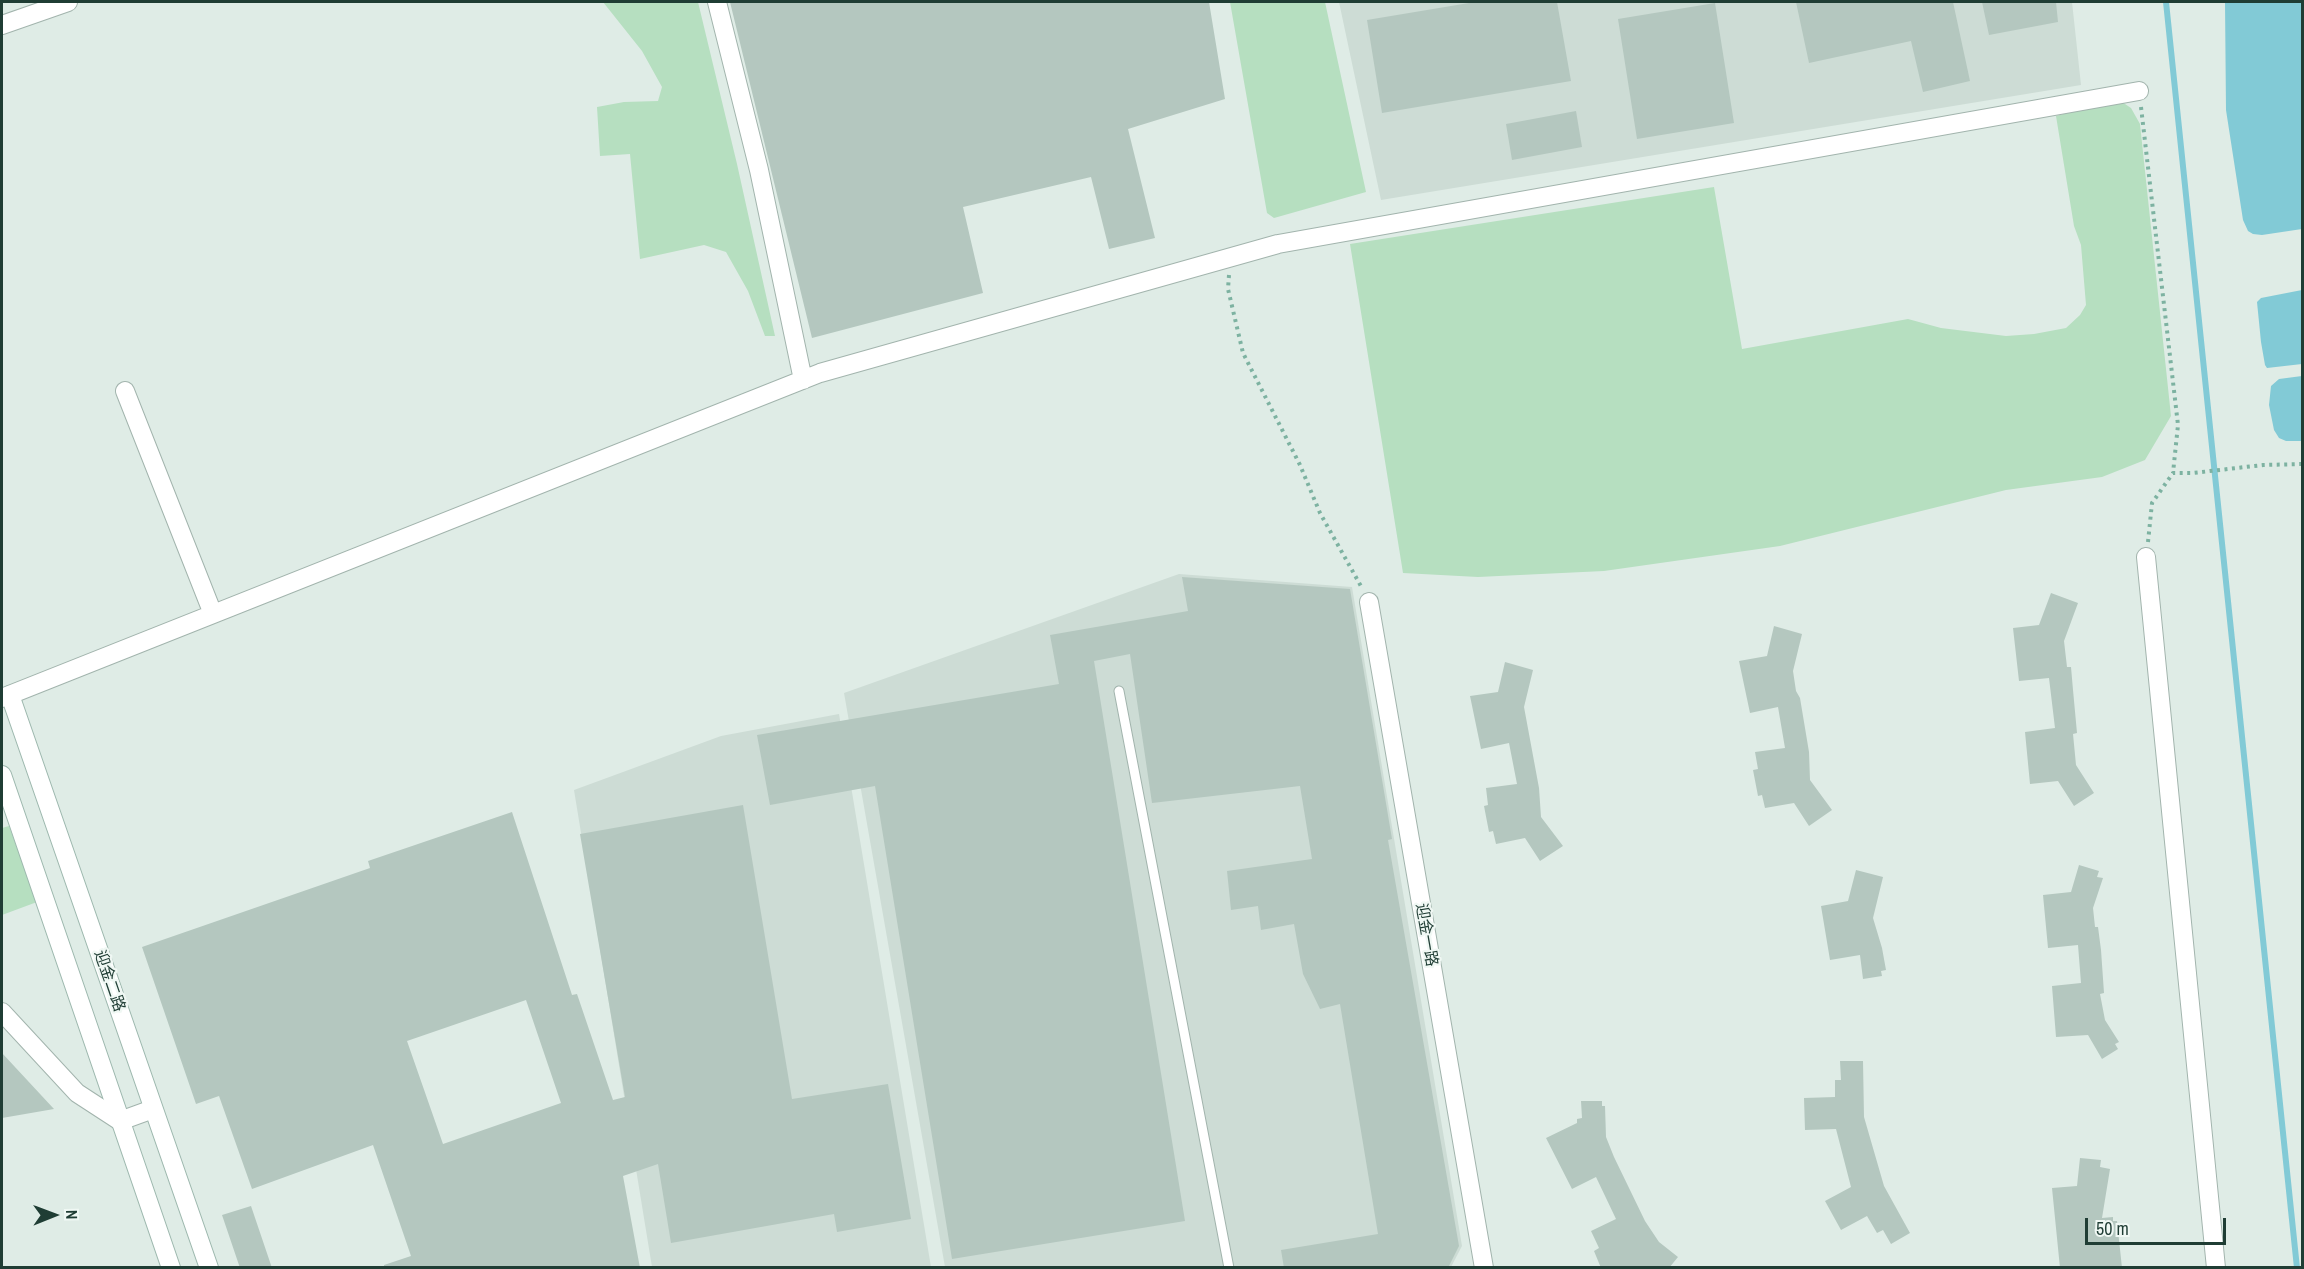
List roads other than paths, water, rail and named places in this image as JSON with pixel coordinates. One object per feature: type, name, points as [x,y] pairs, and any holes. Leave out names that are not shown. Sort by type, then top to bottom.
[{"type":"street","points":[[2,25],[16,10],[68,2]]},
{"type":"street","points":[[717,2],[759,170],[803,380]]},
{"type":"street","points":[[6,696],[820,373],[1278,244],[2139,91]]},
{"type":"street","points":[[125,390],[213,614]]},
{"type":"street","points":[[2146,556],[2217,1268]]},
{"type":"street","name":"迎金一路","points":[[1370,602],[1484,1268]]},
{"type":"street","name":"迎金二路","points":[[6,696],[208,1268]]},
{"type":"street","points":[[2,775],[171,1268]]},
{"type":"street","points":[[2,1012],[77,1093],[120,1121]]},
{"type":"street","points":[[120,1121],[153,1109]]},
{"type":"lane","points":[[1119,691],[1229,1268]]},
{"type":"water","points":[[2225,2],[2302,2],[2302,229],[2262,235],[2253,234],[2248,231],[2243,220],[2226,110]]},
{"type":"water","points":[[2302,290],[2302,364],[2267,368],[2261,342],[2257,302],[2261,298]]},
{"type":"water","points":[[2302,376],[2302,441],[2286,441],[2279,438],[2274,430],[2269,405],[2271,386],[2279,379]]},
{"type":"waterway","points":[[2166,2],[2297,1268]]}]
